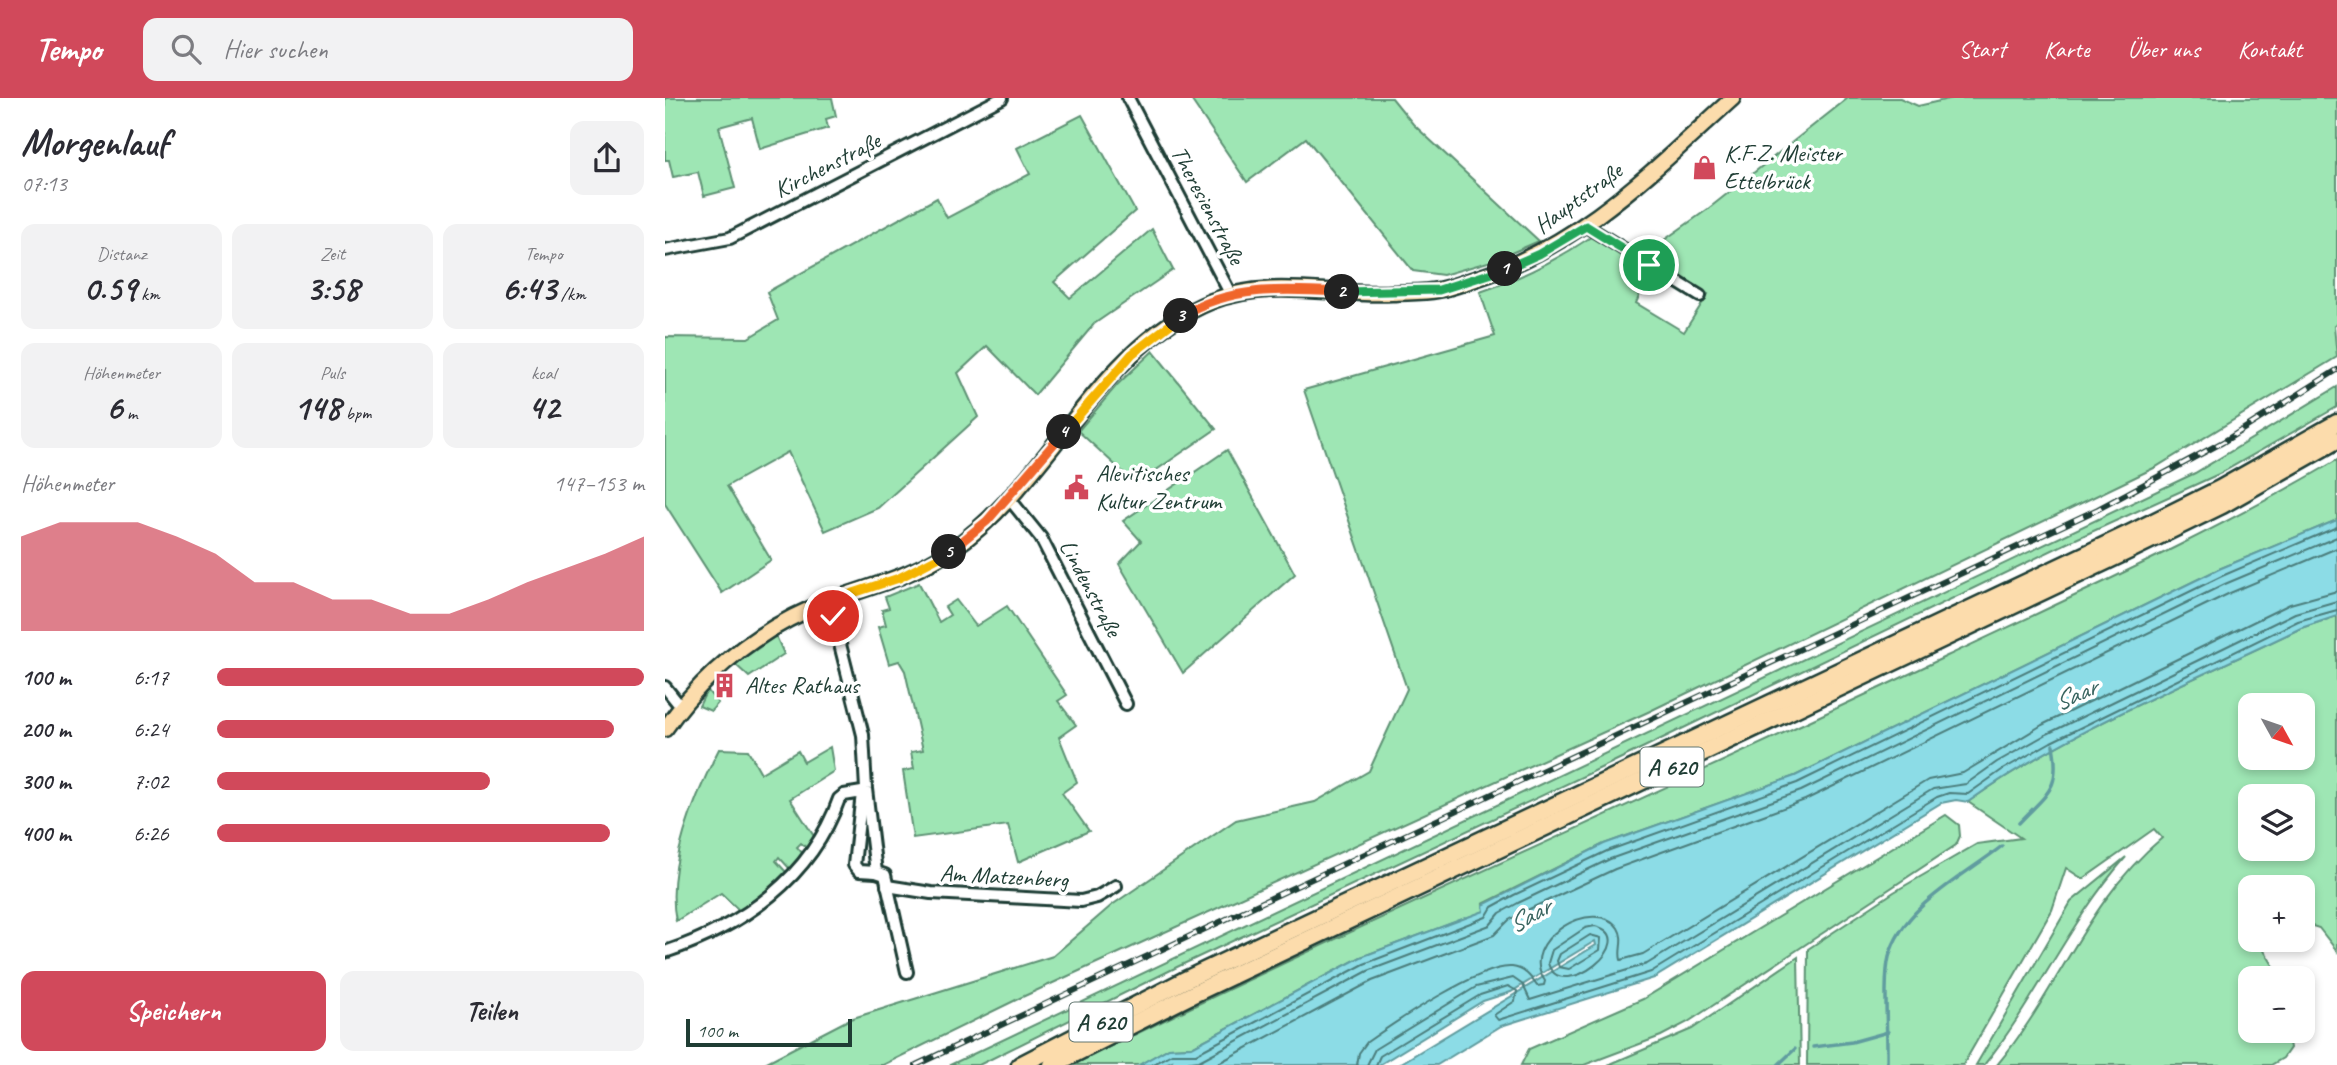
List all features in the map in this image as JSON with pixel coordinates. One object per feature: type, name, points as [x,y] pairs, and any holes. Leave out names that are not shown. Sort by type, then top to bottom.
[{"type":"highway","name":"A 620","points":[[1020,1065],[1183,981],[2118,539],[2220,489],[2337,423]]},
{"type":"highway","name":"A 620","points":[[1052,1065],[1191,995],[2122,554],[2222,505],[2337,440]]},
{"type":"main road","name":"Hauptstraße","points":[[665,729],[681,706],[711,673],[743,647],[786,621],[829,601],[899,578],[950,551],[987,521],[1132,354],[1188,311],[1231,295],[1275,290],[1367,294],[1439,290],[1516,264],[1561,242],[1586,226],[1733,98]]},
{"type":"street","name":"Kirchenstraße","points":[[665,250],[730,238],[1002,98]]},
{"type":"street","name":"Theresienstraße","points":[[1128,98],[1231,295]]},
{"type":"street","points":[[1586,226],[1700,296]]},
{"type":"street","name":"Lindenstraße","points":[[1008,497],[1041,538],[1126,704]]},
{"type":"street","points":[[829,601],[863,735],[864,791],[876,872]]},
{"type":"street","points":[[665,687],[681,706]]},
{"type":"street","points":[[864,791],[854,865],[859,871],[885,875],[907,972]]},
{"type":"street","points":[[665,952],[697,941],[748,914],[821,842],[839,799],[844,794],[864,791]]},
{"type":"street","name":"Am Matzenberg","points":[[887,886],[931,893],[1081,901],[1097,897],[1116,886]]},
{"type":"green space","points":[[665,98],[832,98],[836,116],[826,119],[828,128],[760,149],[752,118],[719,127],[735,188],[704,196],[698,172],[673,177],[669,160],[665,160]]},
{"type":"green space","points":[[1190,98],[1392,98],[1413,124],[1539,241],[1495,260],[1443,275],[1413,271],[1306,138],[1247,182]]},
{"type":"green space","points":[[1848,98],[1900,98],[1918,106],[1953,98],[2337,98],[2337,324],[2334,326],[2337,357],[2156,467],[1648,712],[1020,998],[883,1065],[761,1065],[850,1019],[1053,956],[1112,905],[1236,820],[1315,802],[1369,771],[1407,689],[1304,390],[1495,336],[1480,292],[1539,268],[1594,235],[1637,263],[1644,285],[1636,303],[1684,332],[1708,294],[1643,255],[1708,209]]},
{"type":"green space","points":[[1082,115],[1135,211],[1054,282],[1070,298],[1152,229],[1173,270],[1094,324],[1035,395],[987,346],[958,373],[978,417],[878,508],[825,531],[788,452],[727,486],[771,560],[722,593],[665,504],[665,337],[748,338],[778,320],[767,292],[937,198],[947,218],[1030,174],[1017,148]]},
{"type":"green space","points":[[1153,351],[1216,429],[1136,484],[1078,431],[1117,385]]},
{"type":"green space","points":[[2337,387],[2337,407],[2221,473],[2067,543],[1607,765],[1177,967],[979,1065],[950,1065],[2195,473]]},
{"type":"green space","points":[[1227,450],[1295,574],[1183,673],[1119,564],[1141,541],[1123,521]]},
{"type":"green space","points":[[2337,460],[2337,520],[2219,569],[1795,776],[1604,844],[1483,904],[1485,911],[1361,957],[1192,1047],[1169,1048],[1139,1065],[1073,1065],[1290,960],[1838,708],[2095,586],[2242,513]]},
{"type":"green space","points":[[919,583],[939,622],[950,615],[945,607],[956,600],[976,626],[1007,606],[1067,695],[1058,701],[1076,725],[1059,737],[1077,782],[1062,793],[1089,831],[1018,862],[1008,825],[913,838],[903,771],[914,769],[911,752],[923,750],[905,671],[899,661],[889,664],[878,627],[886,625],[882,610],[889,608],[885,597]]},
{"type":"green space","points":[[2337,616],[2337,951],[2319,928],[2315,927],[2315,875],[2238,875],[2238,952],[2265,952],[2274,966],[2238,966],[2238,1043],[2289,1043],[2290,1048],[2283,1058],[2271,1065],[1997,1065],[2019,1037],[2113,889],[2162,838],[2154,829],[2083,879],[2066,868],[2052,910],[1963,1065],[1807,1065],[1808,949],[1894,892],[1977,844],[2021,838],[1968,802],[2047,752],[2131,708],[2301,628]]},
{"type":"green space","points":[[776,636],[784,654],[749,677],[735,664]]},
{"type":"green space","points":[[707,690],[718,703],[711,711],[699,706]]},
{"type":"green space","points":[[830,747],[834,771],[790,799],[817,841],[809,850],[801,843],[797,847],[804,855],[790,869],[779,857],[776,861],[786,872],[742,913],[721,893],[676,921],[674,900],[678,856],[700,789],[719,749],[748,750],[761,773],[798,751],[804,762]]},
{"type":"green space","points":[[1946,815],[1959,825],[1960,836],[1956,845],[1688,1022],[1661,1036],[1584,1065],[1521,1065],[1529,1049],[1643,999]]},
{"type":"green space","points":[[2126,857],[2070,933],[2003,1040],[1984,1065],[1976,1065],[2071,902]]},
{"type":"green space","points":[[1798,957],[1800,1065],[1608,1065],[1692,1029]]},
{"type":"water","name":"Saar","points":[[2337,520],[2337,616],[2301,628],[2088,730],[2006,776],[1968,802],[1956,800],[1941,803],[1654,978],[1501,1026],[1437,1065],[1398,1065],[1596,945],[1595,941],[1511,992],[1483,1001],[1379,1065],[1171,1065],[1172,1061],[1163,1065],[1139,1065],[1169,1048],[1192,1047],[1361,957],[1484,911],[1483,905],[1604,844],[1795,776],[2219,569]]},
{"type":"waterway","points":[[2019,823],[2044,797],[2053,782],[2053,745]]},
{"type":"waterway","points":[[1887,1065],[1886,980],[1889,957],[1896,939],[1920,908],[2002,846]]},
{"type":"waterway","points":[[1813,1047],[1852,1042],[1888,1032]]},
{"type":"waterway","points":[[1778,1065],[1795,1049]]},
{"type":"railway","points":[[916,1065],[2098,509],[2223,442],[2337,370]]},
{"type":"place","name":"K.F.Z. Meister Ettelbrück","points":[[1704,167]]},
{"type":"place","name":"Alevitisches Kultur Zentrum","points":[[1076,487]]},
{"type":"place","name":"Altes Rathaus","points":[[725,685]]},
{"type":"route","points":[[833,616],[829,601],[899,578],[950,551],[987,521],[1132,354],[1149,338],[1188,311],[1231,295],[1256,290],[1300,289],[1367,294],[1439,290],[1488,275],[1539,254],[1586,226],[1649,265]]}]
